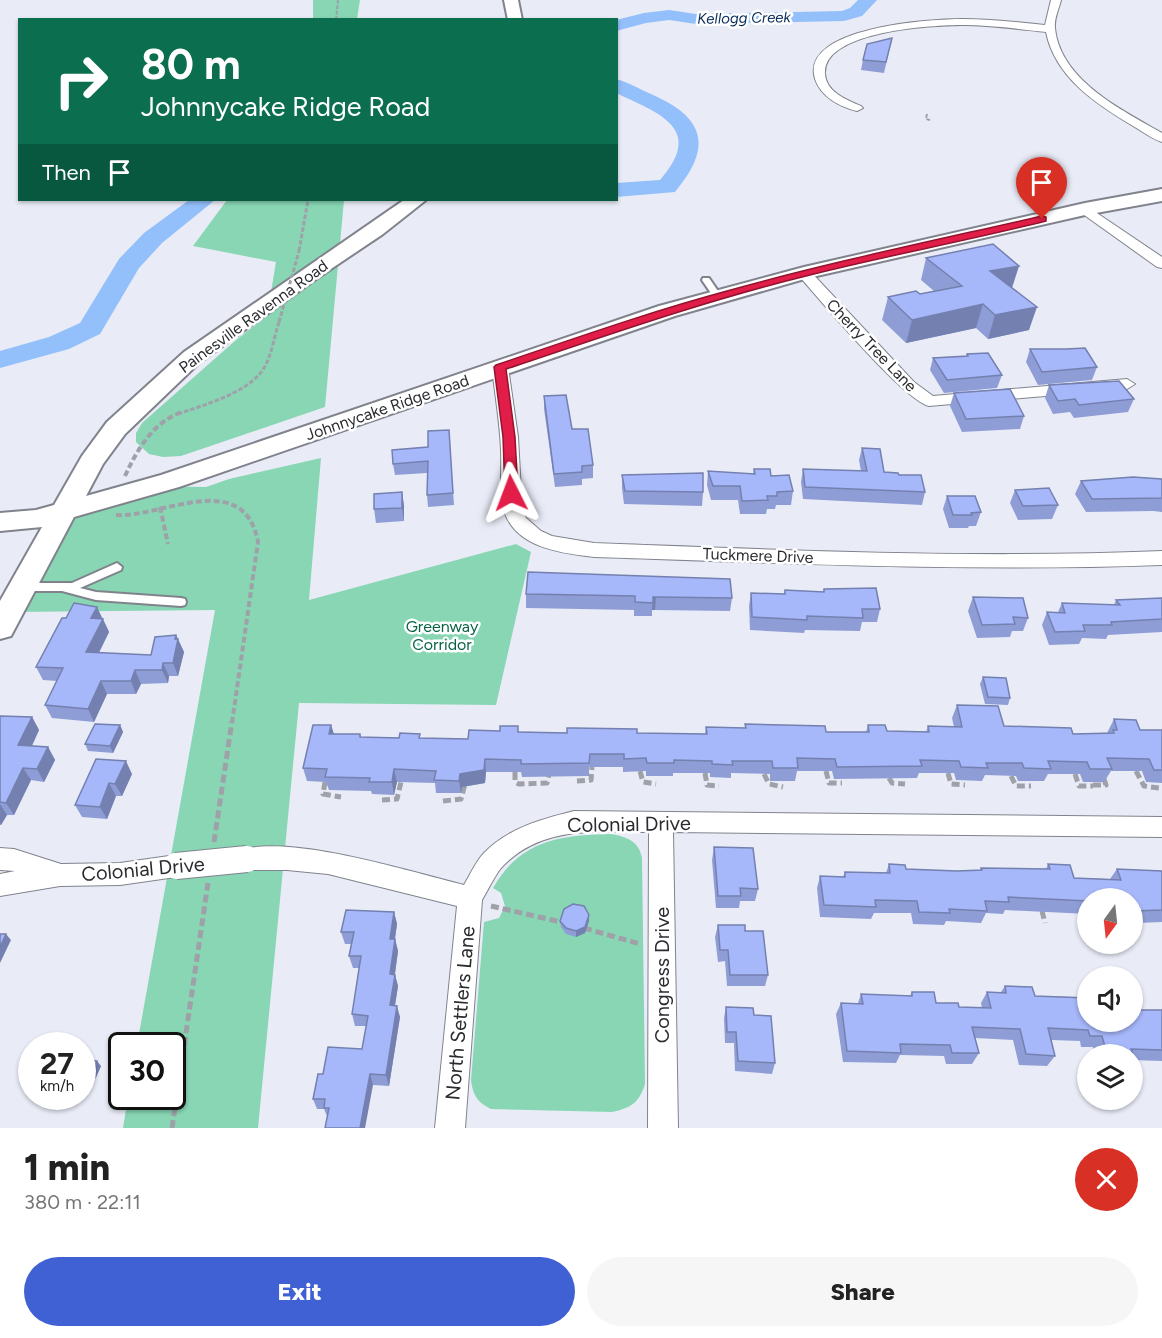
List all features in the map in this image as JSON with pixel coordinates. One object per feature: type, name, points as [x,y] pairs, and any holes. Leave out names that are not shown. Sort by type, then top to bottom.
[{"type":"main road","points":[[511,0],[515,18]]},
{"type":"main road","name":"Johnnycake Ridge Road","points":[[0,522],[36,519],[213,467],[500,367],[712,288],[804,273],[1085,209],[1162,195]]},
{"type":"main road","name":"Painesville Ravenna Road","points":[[1,626],[67,510],[91,462],[117,428],[192,357],[415,201]]},
{"type":"street","points":[[1056,0],[1050,29],[1057,54],[1073,75],[1102,101],[1162,138]]},
{"type":"street","points":[[857,108],[829,94],[819,74],[820,64],[826,53],[843,42],[891,28],[928,23],[975,22],[1050,29]]},
{"type":"street","points":[[1085,209],[1162,264]]},
{"type":"street","name":"Cherry Tree Lane","points":[[804,273],[908,385],[929,400],[1127,384]]},
{"type":"street","name":"Tuckmere Drive","points":[[500,367],[509,437],[513,509],[516,520],[526,531],[544,541],[570,548],[594,550],[976,562],[1064,563],[1162,558]]},
{"type":"street","name":"Colonial Drive","points":[[0,885],[60,875],[120,874],[247,859],[287,859],[328,863],[478,901],[492,861],[512,845],[539,830],[574,821],[1162,828]]},
{"type":"street","name":"Congress Drive","points":[[661,822],[663,1128]]},
{"type":"street","name":"Colonial Drive","points":[[0,859],[14,860],[60,875]]},
{"type":"street","name":"North Settlers Lane","points":[[450,1128],[478,901]]},
{"type":"lane","points":[[65,588],[84,583],[117,567]]},
{"type":"lane","points":[[24,586],[65,588],[96,596],[181,602]]},
{"type":"path","points":[[336,18],[338,0]]},
{"type":"path","points":[[927,114],[927,119],[930,120]]},
{"type":"path","points":[[279,322],[299,251],[308,201]]},
{"type":"path","points":[[160,507],[168,544]]},
{"type":"path","points":[[213,847],[258,542]]},
{"type":"path","points":[[577,781],[591,780],[592,767]]},
{"type":"path","points":[[1075,774],[1079,786],[1106,785],[1100,768]]},
{"type":"path","points":[[515,772],[517,783],[542,784],[549,781],[549,771]]},
{"type":"path","points":[[640,771],[643,782],[656,784]]},
{"type":"path","points":[[826,771],[829,783],[842,783]]},
{"type":"path","points":[[1136,771],[1144,786],[1159,788]]},
{"type":"path","points":[[705,773],[707,785],[718,786]]},
{"type":"path","points":[[948,773],[951,784],[965,785]]},
{"type":"path","points":[[764,774],[769,784],[783,787]]},
{"type":"path","points":[[1011,776],[1016,786],[1030,786]]},
{"type":"path","points":[[889,778],[892,783],[905,784]]},
{"type":"path","points":[[325,782],[323,794],[341,796]]},
{"type":"path","points":[[382,800],[397,799],[401,782]]},
{"type":"path","points":[[443,801],[461,799],[465,784]]},
{"type":"path","points":[[172,1128],[210,870]]},
{"type":"path","points":[[478,901],[570,924]]},
{"type":"path","points":[[1042,911],[1045,923]]},
{"type":"path","points":[[578,926],[662,948]]},
{"type":"green space","points":[[313,0],[360,0],[357,18],[313,18]]},
{"type":"green space","points":[[226,201],[344,201],[325,407],[181,456],[163,457],[149,454],[136,442],[136,433],[142,423],[236,340],[267,316],[276,262],[193,246]]},
{"type":"green space","name":"Greenway Corridor","points":[[321,458],[309,600],[516,544],[531,552],[496,705],[299,703],[258,1128],[123,1128],[126,1110],[186,1110],[186,1032],[139,1032],[215,610],[11,612],[72,513],[133,486],[206,487],[229,479]]},
{"type":"green space","points":[[611,834],[635,844],[642,858],[645,1084],[643,1090],[633,1104],[612,1112],[491,1109],[476,1098],[471,1080],[484,922],[499,918],[505,906],[501,893],[493,888],[516,859],[543,843],[575,836]]},
{"type":"building","points":[[892,38],[886,62],[863,60],[867,44]]},
{"type":"building","points":[[993,244],[1019,266],[990,271],[1037,307],[995,315],[983,304],[912,320],[888,297],[916,291],[920,294],[962,286],[926,258]]},
{"type":"building","points":[[1085,348],[1097,367],[1042,372],[1030,349],[1066,349]]},
{"type":"building","points":[[988,353],[1002,375],[947,380],[933,358],[968,356],[967,354]]},
{"type":"building","points":[[1119,381],[1134,399],[1079,405],[1075,399],[1058,401],[1049,385]]},
{"type":"building","points":[[1010,389],[1024,416],[966,419],[954,393]]},
{"type":"building","points":[[566,395],[572,429],[588,429],[593,465],[582,466],[582,472],[554,474],[544,396]]},
{"type":"building","points":[[449,430],[453,493],[427,495],[428,461],[393,464],[392,450],[428,447],[428,431]]},
{"type":"building","points":[[862,448],[880,449],[884,472],[921,475],[925,492],[805,487],[803,469],[867,471]]},
{"type":"building","points":[[754,469],[770,469],[771,476],[789,475],[793,491],[777,492],[777,496],[767,496],[768,500],[742,501],[740,486],[713,486],[708,471],[755,474]]},
{"type":"building","points":[[703,473],[703,492],[625,491],[622,475]]},
{"type":"building","points":[[1133,477],[1162,479],[1162,498],[1092,499],[1081,481]]},
{"type":"building","points":[[1049,488],[1058,505],[1023,506],[1015,490]]},
{"type":"building","points":[[402,492],[402,508],[374,509],[374,494]]},
{"type":"building","points":[[947,496],[975,496],[981,512],[971,513],[972,515],[953,515]]},
{"type":"building","points":[[528,572],[730,579],[732,598],[653,597],[653,603],[635,602],[635,596],[526,594]]},
{"type":"building","points":[[876,588],[880,609],[862,609],[863,618],[807,616],[807,620],[752,617],[751,593],[785,594],[785,590],[824,592],[824,589]]},
{"type":"building","points":[[973,597],[1023,598],[1028,618],[1013,617],[1015,624],[982,625]]},
{"type":"building","points":[[1162,598],[1162,619],[1111,622],[1112,625],[1083,625],[1085,631],[1055,632],[1047,612],[1065,613],[1062,603],[1120,605],[1116,600]]},
{"type":"building","points":[[74,603],[97,607],[91,618],[103,619],[86,652],[151,655],[155,637],[176,635],[175,639],[178,639],[173,663],[163,663],[162,670],[135,670],[131,681],[101,681],[88,709],[45,705],[63,668],[36,667],[62,618],[66,618]]},
{"type":"building","points":[[983,677],[1006,678],[1010,698],[988,697]]},
{"type":"building","points":[[957,705],[998,706],[1004,726],[1071,728],[1073,734],[1114,733],[1113,730],[1117,730],[1114,719],[1136,720],[1140,730],[1162,730],[1162,770],[1154,770],[1149,759],[1107,758],[1112,769],[1090,769],[1087,762],[1048,761],[1051,769],[1024,768],[1022,763],[986,763],[988,768],[961,767],[959,761],[920,760],[922,766],[837,767],[835,759],[797,758],[798,768],[773,768],[772,761],[732,761],[733,765],[712,764],[712,761],[674,760],[674,763],[647,763],[646,758],[624,759],[624,754],[590,754],[589,763],[521,764],[521,760],[485,759],[484,770],[460,774],[459,781],[434,780],[436,771],[394,769],[392,782],[369,782],[370,778],[325,777],[327,769],[303,768],[313,725],[331,725],[329,734],[360,734],[360,737],[399,738],[400,733],[420,734],[419,738],[468,739],[469,730],[500,731],[500,726],[518,726],[518,732],[567,733],[567,728],[573,728],[637,729],[637,733],[707,734],[706,727],[746,728],[745,724],[825,726],[826,732],[869,732],[868,725],[885,725],[887,731],[929,732],[928,726],[962,727]]},
{"type":"building","points":[[0,716],[32,717],[18,745],[48,747],[37,769],[23,768],[6,803],[0,802]]},
{"type":"building","points":[[95,724],[120,725],[110,746],[85,744]]},
{"type":"building","points":[[96,759],[126,761],[115,784],[109,783],[100,807],[75,805]]},
{"type":"building","points":[[714,847],[753,848],[758,889],[740,888],[741,896],[718,896]]},
{"type":"building","points":[[889,864],[905,865],[906,869],[957,871],[982,870],[981,868],[1050,869],[1048,864],[1070,865],[1074,878],[1121,880],[1117,869],[1162,871],[1162,910],[1143,911],[1143,888],[1077,888],[1077,900],[1008,897],[1009,902],[985,901],[987,911],[949,909],[950,913],[919,912],[917,901],[875,900],[876,907],[824,905],[820,876],[845,877],[845,872],[890,873]]},
{"type":"building","points":[[573,904],[584,906],[589,915],[585,927],[576,931],[566,928],[560,921],[564,909]]},
{"type":"building","points":[[346,910],[394,912],[390,939],[395,939],[390,974],[395,975],[390,1005],[397,1006],[386,1075],[370,1074],[360,1128],[325,1128],[329,1108],[324,1108],[325,1099],[313,1099],[318,1074],[323,1074],[328,1047],[362,1049],[368,1016],[352,1014],[361,956],[349,956],[354,932],[341,932]]},
{"type":"building","points":[[718,925],[745,925],[745,931],[763,931],[768,975],[730,975],[728,950],[720,950]]},
{"type":"building","points":[[0,934],[6,934],[0,947]]},
{"type":"building","points":[[1005,986],[1032,987],[1035,996],[1077,998],[1077,1029],[1048,1028],[1055,1056],[1026,1054],[1020,1029],[972,1027],[979,1053],[952,1053],[950,1045],[900,1044],[901,1053],[847,1051],[841,1003],[863,1004],[861,994],[912,996],[912,992],[934,992],[936,1003],[958,1003],[959,1007],[991,1008],[987,992],[1006,993]]},
{"type":"building","points":[[726,1007],[753,1008],[754,1015],[771,1016],[775,1063],[738,1061],[736,1032],[727,1032]]},
{"type":"building","points":[[1143,1010],[1162,1010],[1162,1050],[1143,1049],[1143,1044],[1104,1044],[1102,1036],[1090,1036],[1089,1032],[1143,1032]]},
{"type":"waterway","name":"Kellogg Creek","points":[[618,25],[644,18],[669,15],[696,19],[844,16],[856,12],[868,0]]},
{"type":"waterway","name":"Kellogg Creek","points":[[618,86],[671,112],[681,120],[689,139],[688,150],[681,169],[667,187],[618,190]]},
{"type":"waterway","name":"Kellogg Creek","points":[[0,360],[59,343],[90,328],[128,264],[153,238],[202,201]]},
{"type":"route","points":[[511,493],[509,437],[500,367],[730,293],[804,273],[1042,219]]}]
